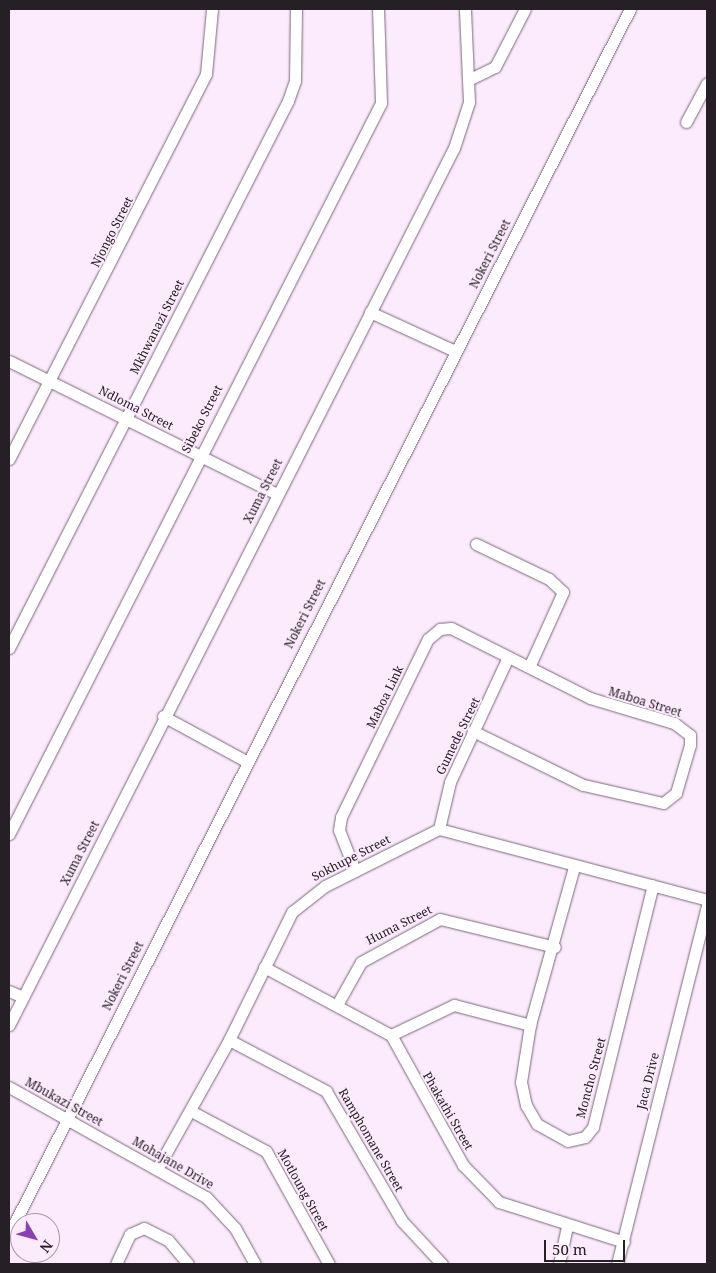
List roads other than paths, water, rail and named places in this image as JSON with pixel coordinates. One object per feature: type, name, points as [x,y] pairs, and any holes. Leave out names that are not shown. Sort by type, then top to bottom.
[{"type":"street","name":"Njongo Street","points":[[9,459],[206,74],[212,9]]},
{"type":"street","name":"Mkhwanazi Street","points":[[9,648],[291,92],[297,62],[296,9]]},
{"type":"street","name":"Sibeko Street","points":[[9,834],[199,456],[380,103],[378,9]]},
{"type":"street","name":"Xuma Street","points":[[9,1025],[460,134],[469,102],[465,9]]},
{"type":"street","points":[[468,80],[495,67],[526,9]]},
{"type":"street","name":"Nokeri Street","points":[[9,1234],[246,761],[630,9]]},
{"type":"street","points":[[686,122],[707,82]]},
{"type":"street","points":[[370,312],[455,351]]},
{"type":"street","name":"Ndloma Street","points":[[9,361],[49,379],[277,494]]},
{"type":"street","points":[[476,544],[548,579],[563,592],[529,666]]},
{"type":"street","name":"Maboa Link","points":[[355,871],[339,830],[341,816],[428,639],[435,631],[451,628],[529,666]]},
{"type":"street","name":"Gumede Street","points":[[439,829],[450,782],[508,657]]},
{"type":"street","name":"Maboa Street","points":[[474,731],[583,785],[663,803],[672,798],[690,745],[684,729],[590,698],[529,666]]},
{"type":"street","points":[[164,716],[246,761]]},
{"type":"street","points":[[439,829],[574,867],[653,885],[707,900]]},
{"type":"street","name":"Sokhupe Street","points":[[157,1169],[230,1040],[292,912],[305,898],[439,829]]},
{"type":"street","name":"Moncho Street","points":[[574,867],[555,946],[530,1025],[521,1082],[526,1105],[543,1131],[568,1141],[585,1137],[595,1118],[653,885]]},
{"type":"street","name":"Jaca Drive","points":[[617,1264],[707,905]]},
{"type":"street","name":"Huma Street","points":[[338,1003],[361,962],[440,919],[555,946]]},
{"type":"street","name":"Phakathi Street","points":[[264,967],[338,1003],[391,1035],[476,1181],[508,1207],[624,1242]]},
{"type":"street","points":[[9,991],[23,997]]},
{"type":"street","points":[[391,1035],[454,1006],[530,1025]]},
{"type":"street","name":"Ramphomane Street","points":[[230,1040],[326,1091],[402,1221],[442,1264]]},
{"type":"street","name":"Mbukazi Street","points":[[9,1087],[106,1140]]},
{"type":"street","name":"Motloung Street","points":[[191,1111],[266,1151],[329,1264]]},
{"type":"street","name":"Mohajane Drive","points":[[106,1140],[213,1204],[235,1228],[255,1264]]},
{"type":"street","points":[[559,1264],[567,1226]]},
{"type":"street","points":[[116,1264],[130,1234],[144,1228],[168,1240],[188,1264]]}]
